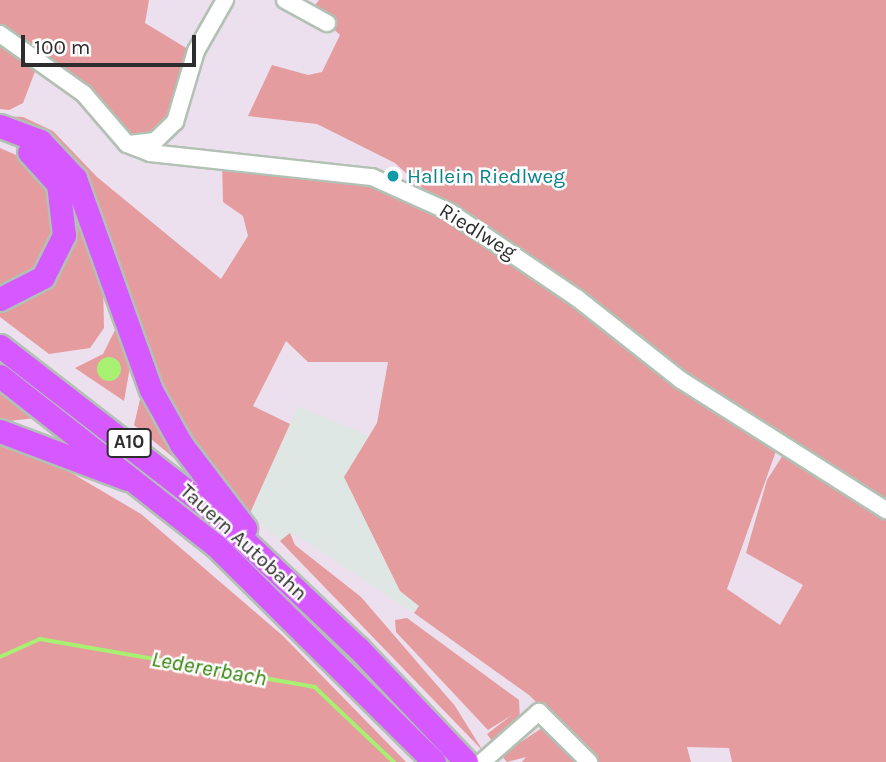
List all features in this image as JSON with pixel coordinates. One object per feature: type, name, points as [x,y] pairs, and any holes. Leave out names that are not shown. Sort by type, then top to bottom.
[{"type":"highway","points":[[0,127],[40,141],[75,178],[93,212],[147,381],[181,444],[243,524],[252,547]]},
{"type":"highway","points":[[0,140],[25,149],[50,170],[66,218],[52,266],[31,286],[0,299]]},
{"type":"highway","name":"Tauern Autobahn","points":[[0,345],[252,547],[466,762]]},
{"type":"highway","name":"Tauern Autobahn","points":[[0,376],[144,484],[353,675],[434,762]]},
{"type":"highway","points":[[0,431],[144,484]]},
{"type":"street","points":[[0,34],[84,94],[127,144],[155,141],[176,122],[196,51],[225,0]]},
{"type":"street","points":[[285,0],[327,23]]},
{"type":"street","name":"Riedlweg","points":[[127,144],[150,153],[334,169],[403,188],[520,257],[681,380],[886,510]]},
{"type":"street","points":[[482,762],[539,712],[589,762]]},
{"type":"shaded area","points":[[0,0],[149,0],[145,23],[191,51],[178,105],[157,134],[135,140],[0,30]]},
{"type":"shaded area","points":[[319,0],[886,0],[886,506],[701,389],[440,204],[395,163],[317,124],[248,116],[272,65],[308,75],[322,72],[340,35],[312,9]]},
{"type":"shaded area","points":[[0,39],[36,69],[23,103],[9,110],[0,109]]},
{"type":"shaded area","points":[[0,116],[23,117],[53,131],[97,177],[221,279],[248,236],[243,216],[223,202],[222,161],[375,181],[451,216],[769,442],[776,451],[727,589],[780,625],[803,585],[746,553],[767,480],[783,455],[886,512],[886,762],[732,762],[729,748],[687,747],[691,762],[597,762],[529,695],[414,613],[419,606],[400,591],[344,477],[377,423],[388,362],[308,362],[286,341],[253,406],[290,424],[250,513],[204,458],[161,383],[91,187],[72,162]]},
{"type":"shaded area","points":[[0,148],[32,162],[51,184],[58,233],[44,264],[0,291]]},
{"type":"shaded area","points":[[71,208],[103,280],[104,328],[90,348],[49,354],[0,317],[0,304],[19,299]]},
{"type":"shaded area","points":[[117,326],[130,367],[124,401],[75,368],[103,354]]},
{"type":"shaded area","points":[[109,357],[118,360],[121,369],[118,378],[109,381],[100,378],[97,369],[100,360]]},
{"type":"shaded area","points":[[143,387],[191,472],[134,425]]},
{"type":"shaded area","points":[[0,392],[36,418],[0,422]]},
{"type":"shaded area","points":[[298,406],[370,436],[344,477],[400,591],[420,606],[414,613],[309,543],[290,533],[280,541],[250,513]]},
{"type":"shaded area","points":[[0,446],[58,465],[141,514],[283,636],[406,762],[0,762]]},
{"type":"shaded area","points":[[290,533],[295,545],[361,597],[455,706],[483,751],[280,541]]},
{"type":"shaded area","points":[[407,618],[519,700],[520,721],[495,745],[487,734],[512,715],[488,730],[396,632],[395,620]]},
{"type":"shaded area","points":[[545,726],[586,762],[522,762],[526,757],[507,762],[501,755]]},
{"type":"waterway","name":"Ledererbach","points":[[0,657],[40,639],[315,687],[394,762]]},
{"type":"place","name":"Hallein Riedlweg","points":[[393,176]]}]
